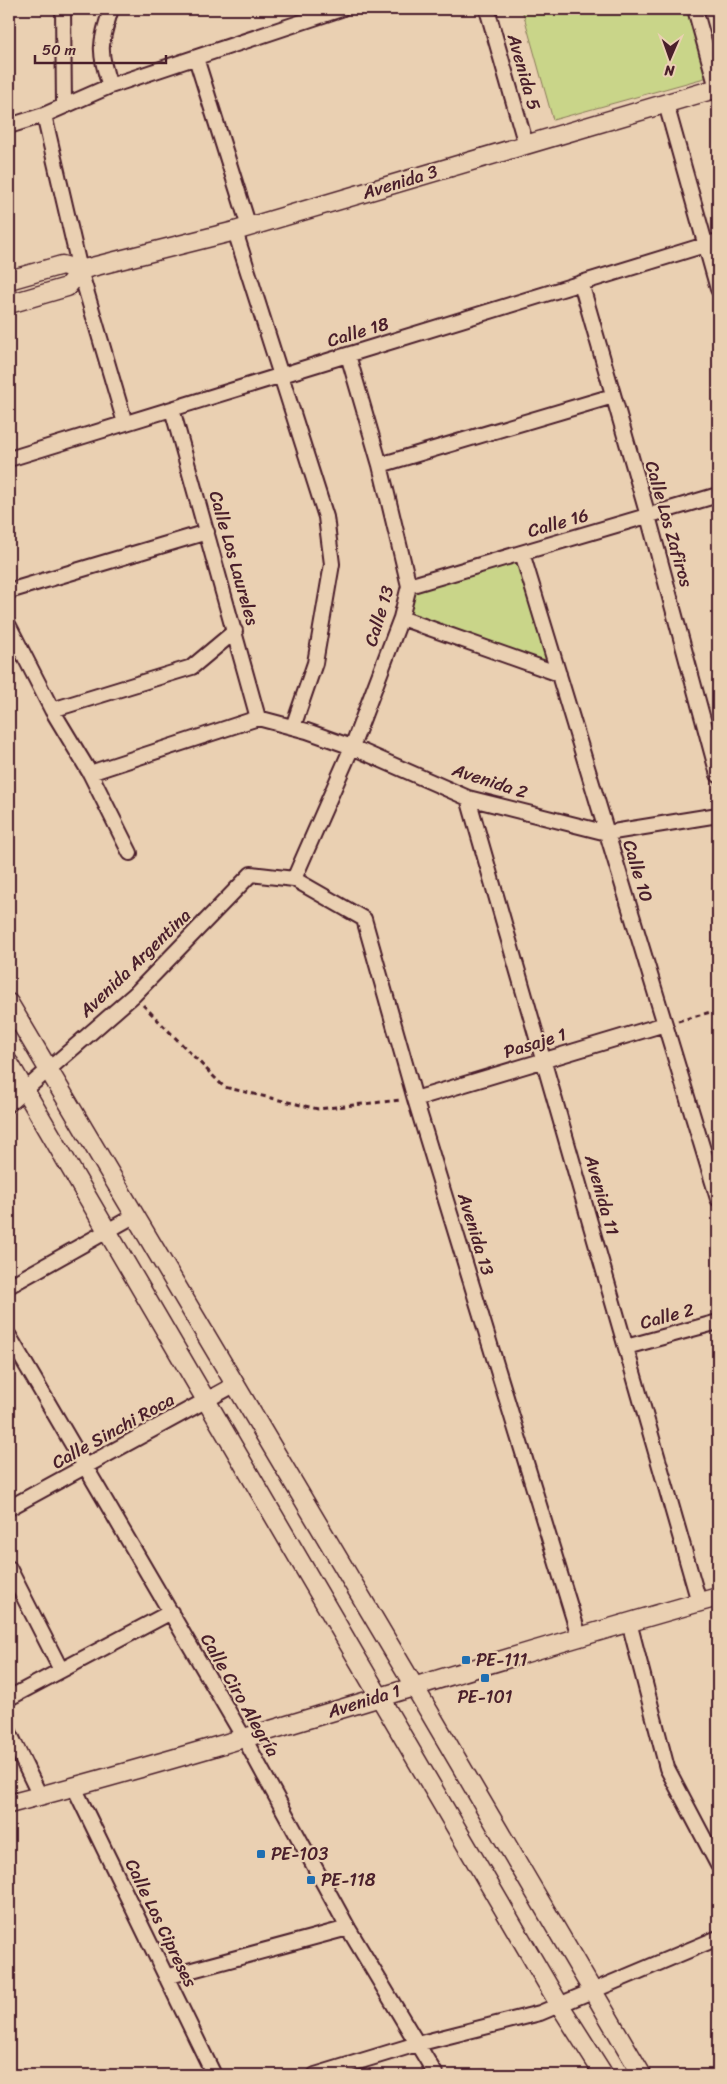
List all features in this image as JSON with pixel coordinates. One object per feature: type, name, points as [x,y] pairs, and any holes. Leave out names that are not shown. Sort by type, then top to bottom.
[{"type":"street","points":[[63,9],[64,105]]},
{"type":"street","points":[[110,86],[102,62],[102,39],[111,9]]},
{"type":"street","points":[[9,126],[44,115],[110,86],[341,9]]},
{"type":"street","name":"Avenida 5","points":[[487,9],[526,145]]},
{"type":"street","points":[[695,9],[718,88]]},
{"type":"street","points":[[196,58],[280,376],[326,518],[332,564],[315,663],[293,727]]},
{"type":"street","name":"Avenida 3","points":[[9,280],[62,265],[80,270],[242,229],[718,88]]},
{"type":"street","points":[[666,104],[712,243],[718,289]]},
{"type":"street","points":[[44,115],[80,270],[125,423]]},
{"type":"street","name":"Calle 18","points":[[9,459],[712,243]]},
{"type":"street","points":[[9,304],[66,287],[80,270]]},
{"type":"street","name":"Calle Los Zafiros","points":[[581,283],[648,516],[718,775]]},
{"type":"street","name":"Calle 13","points":[[294,879],[352,747],[401,618],[409,586],[380,465],[348,354]]},
{"type":"street","points":[[380,465],[614,396]]},
{"type":"street","name":"Calle Los Laureles","points":[[172,409],[258,718]]},
{"type":"street","name":"Calle 16","points":[[409,586],[718,495]]},
{"type":"street","points":[[9,590],[207,532]]},
{"type":"street","name":"Calle 10","points":[[522,553],[718,1200]]},
{"type":"street","points":[[401,618],[559,674]]},
{"type":"street","points":[[9,626],[52,710],[90,773],[130,852]]},
{"type":"street","points":[[52,710],[192,667],[235,631]]},
{"type":"street","points":[[90,773],[258,718]]},
{"type":"street","name":"Avenida 2","points":[[258,718],[293,727],[352,747],[468,798],[607,834],[718,815]]},
{"type":"street","name":"Avenida 11","points":[[468,798],[699,1602]]},
{"type":"street","name":"Avenida Argentina","points":[[9,1104],[134,995],[251,874],[294,879]]},
{"type":"street","name":"Avenida 13","points":[[294,879],[364,919],[415,1099],[579,1636]]},
{"type":"street","points":[[9,1004],[414,1686],[642,2075]]},
{"type":"street","name":"Pasaje 1","points":[[415,1099],[665,1024]]},
{"type":"street","points":[[9,1063],[559,2004],[604,2075]]},
{"type":"street","points":[[9,1286],[134,1216]]},
{"type":"street","name":"Calle 2","points":[[626,1347],[718,1322]]},
{"type":"street","name":"Calle Ciro Alegría","points":[[9,1336],[244,1738],[348,1928],[436,2075]]},
{"type":"street","name":"Calle Sinchi Roca","points":[[9,1508],[234,1385]]},
{"type":"street","points":[[9,1568],[61,1670]]},
{"type":"street","name":"Avenida 1","points":[[9,1804],[244,1738],[579,1636],[718,1597]]},
{"type":"street","points":[[9,1698],[171,1612]]},
{"type":"street","points":[[629,1622],[666,1768],[718,1865]]},
{"type":"street","points":[[9,1732],[40,1796]]},
{"type":"street","name":"Calle Los Cipreses","points":[[74,1787],[214,2075]]},
{"type":"street","points":[[166,1977],[348,1928]]},
{"type":"street","points":[[315,2075],[417,2044],[540,2013],[718,1938]]},
{"type":"path","points":[[134,995],[224,1087],[318,1109],[415,1099]]},
{"type":"path","points":[[665,1024],[718,1010]]},
{"type":"green space","points":[[522,9],[688,9],[708,77],[553,120]]},
{"type":"green space","points":[[522,553],[559,674],[401,618],[409,586]]},
{"type":"place","name":"PE-111","points":[[466,1660]]},
{"type":"place","name":"PE-101","points":[[485,1678]]},
{"type":"place","name":"PE-103","points":[[261,1854]]},
{"type":"place","name":"PE-118","points":[[311,1880]]}]
